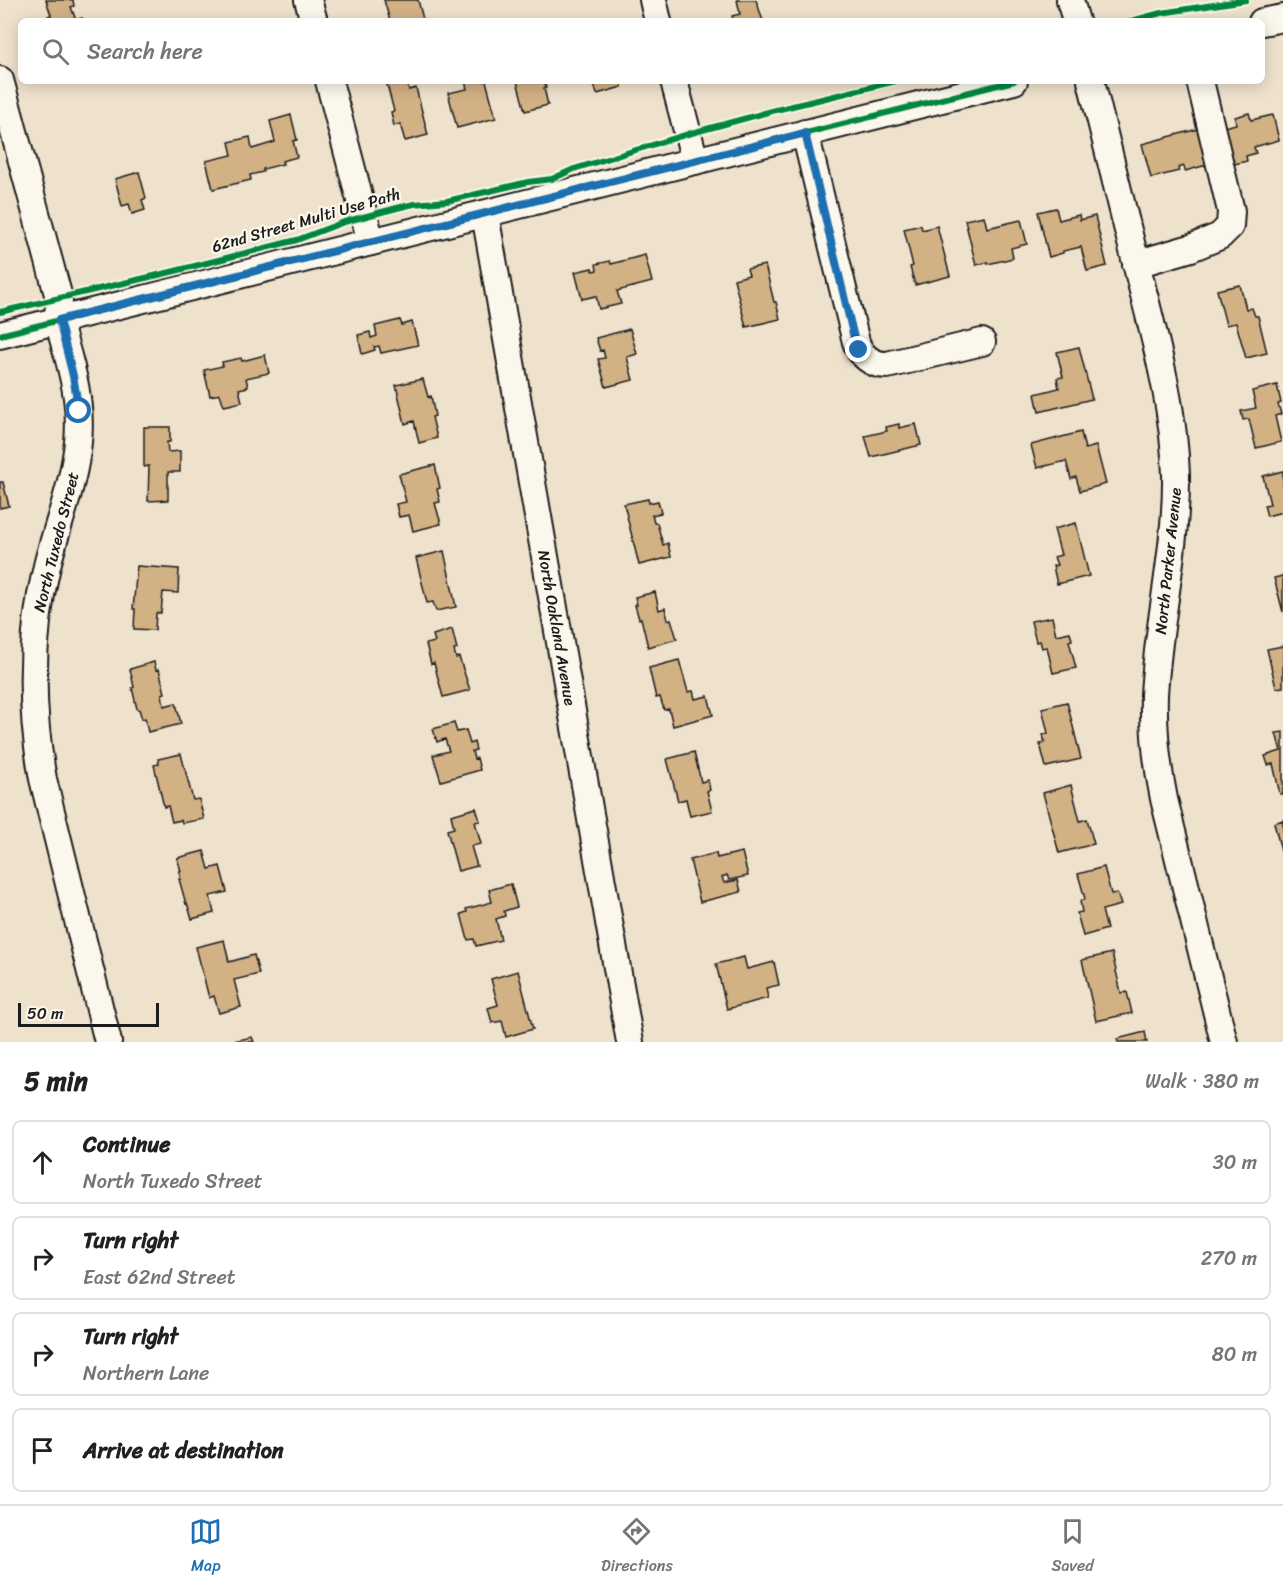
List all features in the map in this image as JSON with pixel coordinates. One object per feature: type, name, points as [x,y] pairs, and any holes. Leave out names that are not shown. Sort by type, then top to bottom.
[{"type":"street","points":[[308,0],[313,18]]},
{"type":"street","points":[[653,0],[657,18]]},
{"type":"street","points":[[1070,0],[1075,18]]},
{"type":"street","points":[[1265,21],[1283,18]]},
{"type":"street","name":"North Tuxedo Street","points":[[0,80],[59,298],[59,320],[76,390],[79,426],[76,459],[48,563],[38,614],[33,666],[34,710],[43,779],[108,1042]]},
{"type":"street","points":[[331,84],[372,242]]},
{"type":"street","points":[[675,84],[695,161]]},
{"type":"street","points":[[0,334],[1002,84]]},
{"type":"street","name":"North Parker Avenue","points":[[1092,84],[1167,389],[1173,432],[1176,494],[1173,538],[1154,694],[1156,756],[1164,799],[1224,1042]]},
{"type":"street","points":[[1136,264],[1191,248],[1220,236],[1230,226],[1231,211],[1201,84]]},
{"type":"street","points":[[805,133],[855,342],[867,360],[887,365],[982,342]]},
{"type":"street","name":"North Oakland Avenue","points":[[485,214],[630,1042]]},
{"type":"building","points":[[46,0],[73,0],[74,6],[71,7],[75,18],[48,18],[51,15]]},
{"type":"building","points":[[384,0],[418,0],[423,18],[389,18]]},
{"type":"building","points":[[737,0],[756,0],[762,18],[733,18],[732,16],[740,14]]},
{"type":"building","points":[[387,84],[408,84],[409,90],[416,88],[428,135],[405,141],[400,124],[394,126],[391,112],[394,111]]},
{"type":"building","points":[[466,84],[487,84],[496,118],[457,128],[448,93],[467,89]]},
{"type":"building","points":[[518,84],[545,84],[548,105],[525,111]]},
{"type":"building","points":[[594,84],[622,84],[622,87],[597,94]]},
{"type":"building","points":[[1249,113],[1251,120],[1273,115],[1279,140],[1254,147],[1256,153],[1246,156],[1247,161],[1226,166],[1216,129],[1236,124],[1235,117]]},
{"type":"building","points":[[291,115],[297,140],[293,141],[297,157],[282,161],[283,164],[263,169],[263,172],[250,175],[251,180],[213,189],[206,161],[232,155],[229,142],[250,137],[252,149],[275,142],[270,121]]},
{"type":"building","points":[[1198,129],[1207,165],[1185,171],[1184,166],[1178,168],[1179,171],[1151,178],[1142,144]]},
{"type":"building","points":[[139,172],[146,198],[142,200],[145,210],[132,214],[129,204],[122,206],[115,179]]},
{"type":"building","points":[[1056,208],[1059,220],[1079,215],[1080,220],[1095,216],[1107,266],[1087,271],[1081,247],[1049,257],[1038,212]]},
{"type":"building","points":[[984,216],[987,228],[1021,220],[1027,244],[1011,248],[1013,258],[976,265],[965,220]]},
{"type":"building","points":[[921,225],[922,230],[937,226],[950,276],[915,285],[904,229]]},
{"type":"building","points":[[645,255],[652,282],[617,291],[621,304],[599,309],[596,296],[582,299],[575,272],[592,268],[593,271],[597,270],[596,264],[610,261],[611,264]]},
{"type":"building","points":[[765,265],[780,319],[746,327],[734,279],[749,275],[747,269]]},
{"type":"building","points":[[1240,285],[1246,309],[1252,308],[1255,316],[1258,316],[1267,353],[1246,358],[1236,323],[1226,325],[1217,290]]},
{"type":"building","points":[[400,320],[402,325],[412,322],[418,345],[381,353],[379,346],[374,347],[375,350],[362,354],[358,335],[370,332],[371,338],[377,336],[375,326]]},
{"type":"building","points":[[630,329],[637,354],[627,357],[633,380],[606,387],[598,359],[605,358],[596,338]]},
{"type":"building","points":[[1079,347],[1092,399],[1039,412],[1035,394],[1059,388],[1057,378],[1063,377],[1057,352]]},
{"type":"building","points":[[265,355],[269,373],[246,378],[248,387],[239,389],[242,402],[224,406],[220,394],[210,396],[204,370],[223,366],[222,362],[241,358],[242,361]]},
{"type":"building","points":[[423,379],[428,397],[431,396],[435,416],[432,417],[437,438],[419,443],[414,421],[405,424],[396,385]]},
{"type":"building","points":[[1277,385],[1281,414],[1275,416],[1281,442],[1256,448],[1249,419],[1243,420],[1241,411],[1256,408],[1252,391]]},
{"type":"building","points":[[899,424],[899,428],[916,424],[921,445],[871,457],[865,436],[887,431],[886,427]]},
{"type":"building","points":[[144,427],[170,427],[168,452],[180,451],[180,472],[168,472],[168,500],[148,501],[149,466],[144,467]]},
{"type":"building","points":[[1081,432],[1085,449],[1096,446],[1106,484],[1080,491],[1076,477],[1071,479],[1066,461],[1037,468],[1031,445]]},
{"type":"building","points":[[435,465],[440,488],[437,489],[440,502],[435,503],[441,524],[413,531],[409,515],[399,517],[396,504],[406,502],[399,474]]},
{"type":"building","points":[[1283,471],[1283,515],[1282,512],[1267,516],[1264,505],[1270,504],[1263,476]]},
{"type":"building","points":[[0,482],[3,482],[9,506],[0,508]]},
{"type":"building","points":[[648,499],[649,503],[658,501],[661,513],[652,515],[654,523],[657,523],[663,545],[668,543],[671,557],[639,565],[624,504]]},
{"type":"building","points":[[1076,523],[1089,576],[1057,584],[1053,566],[1057,565],[1054,557],[1061,555],[1054,529]]},
{"type":"building","points":[[444,551],[456,607],[436,611],[433,602],[427,603],[416,558]]},
{"type":"building","points":[[137,566],[179,569],[178,593],[163,592],[161,613],[156,613],[155,630],[134,629],[135,609],[133,609]]},
{"type":"building","points":[[1283,576],[1283,612],[1274,578]]},
{"type":"building","points":[[655,592],[659,610],[665,608],[677,639],[648,647],[641,618],[639,619],[635,605],[637,605],[635,597]]},
{"type":"building","points":[[1052,617],[1056,635],[1070,632],[1072,640],[1069,641],[1076,668],[1053,673],[1047,647],[1042,648],[1040,641],[1036,642],[1031,621]]},
{"type":"building","points":[[452,629],[457,649],[454,650],[456,658],[459,657],[470,690],[443,697],[434,663],[431,664],[426,644],[435,642],[433,635]]},
{"type":"building","points":[[1283,646],[1283,687],[1276,688],[1267,649]]},
{"type":"building","points":[[679,660],[688,692],[693,691],[695,699],[708,696],[713,715],[673,726],[669,709],[664,710],[660,697],[656,698],[649,668]]},
{"type":"building","points":[[154,662],[156,670],[159,669],[165,693],[162,694],[164,706],[176,703],[181,724],[148,732],[145,718],[142,719],[137,709],[130,669]]},
{"type":"building","points":[[1067,702],[1081,759],[1046,767],[1040,744],[1045,743],[1043,735],[1048,733],[1042,708]]},
{"type":"building","points":[[454,723],[457,732],[466,730],[470,744],[474,742],[476,750],[472,751],[474,759],[477,758],[480,770],[441,781],[433,755],[449,751],[445,739],[437,742],[433,729]]},
{"type":"building","points":[[1283,732],[1283,794],[1280,794],[1273,764],[1268,765],[1265,756],[1281,751],[1276,733]]},
{"type":"building","points":[[694,752],[701,782],[708,780],[710,790],[707,791],[712,811],[690,816],[686,799],[678,801],[667,759]]},
{"type":"building","points":[[181,754],[193,800],[199,799],[204,819],[182,823],[181,820],[172,822],[168,806],[164,807],[154,765],[159,764],[158,759]]},
{"type":"building","points":[[1071,785],[1080,821],[1087,819],[1094,844],[1059,853],[1043,793]]},
{"type":"building","points":[[476,808],[480,821],[475,822],[481,844],[471,846],[477,866],[458,871],[447,830],[454,828],[451,815]]},
{"type":"building","points":[[1283,820],[1283,859],[1274,823]]},
{"type":"building","points":[[204,851],[209,869],[220,866],[227,892],[210,896],[214,913],[192,919],[179,879],[181,879],[179,871],[181,871],[177,858]]},
{"type":"building","points":[[742,852],[748,876],[729,880],[727,875],[722,877],[724,883],[738,880],[741,892],[700,902],[690,860],[716,853],[717,858]]},
{"type":"building","points":[[1104,867],[1111,894],[1117,893],[1121,905],[1102,910],[1107,929],[1083,936],[1077,913],[1082,912],[1080,901],[1085,899],[1078,874]]},
{"type":"building","points":[[511,884],[517,907],[504,911],[505,916],[496,919],[501,940],[476,946],[474,939],[468,940],[461,914],[467,912],[466,909],[492,902],[489,890]]},
{"type":"building","points":[[224,940],[229,962],[254,955],[259,974],[234,980],[241,1007],[219,1013],[214,996],[209,998],[196,947]]},
{"type":"building","points":[[1112,953],[1121,993],[1127,992],[1132,1013],[1096,1021],[1082,960]]},
{"type":"building","points":[[744,957],[747,969],[774,962],[779,985],[766,988],[768,998],[727,1009],[716,964]]},
{"type":"building","points":[[518,971],[533,1029],[506,1037],[502,1021],[492,1023],[488,1008],[498,1005],[491,979]]},
{"type":"building","points":[[1145,1032],[1147,1042],[1118,1042],[1117,1039]]},
{"type":"building","points":[[252,1037],[254,1042],[229,1042]]},
{"type":"cycle path","points":[[1142,18],[1246,0]]},
{"type":"cycle path","name":"62nd Street Multi Use Path","points":[[0,312],[297,240],[344,222],[397,208],[447,201],[528,182],[552,179],[574,169],[688,134],[884,84]]},
{"type":"cycle path","points":[[0,335],[1002,84]]},
{"type":"route","points":[[79,411],[59,320],[805,133],[855,342],[859,350]]}]
